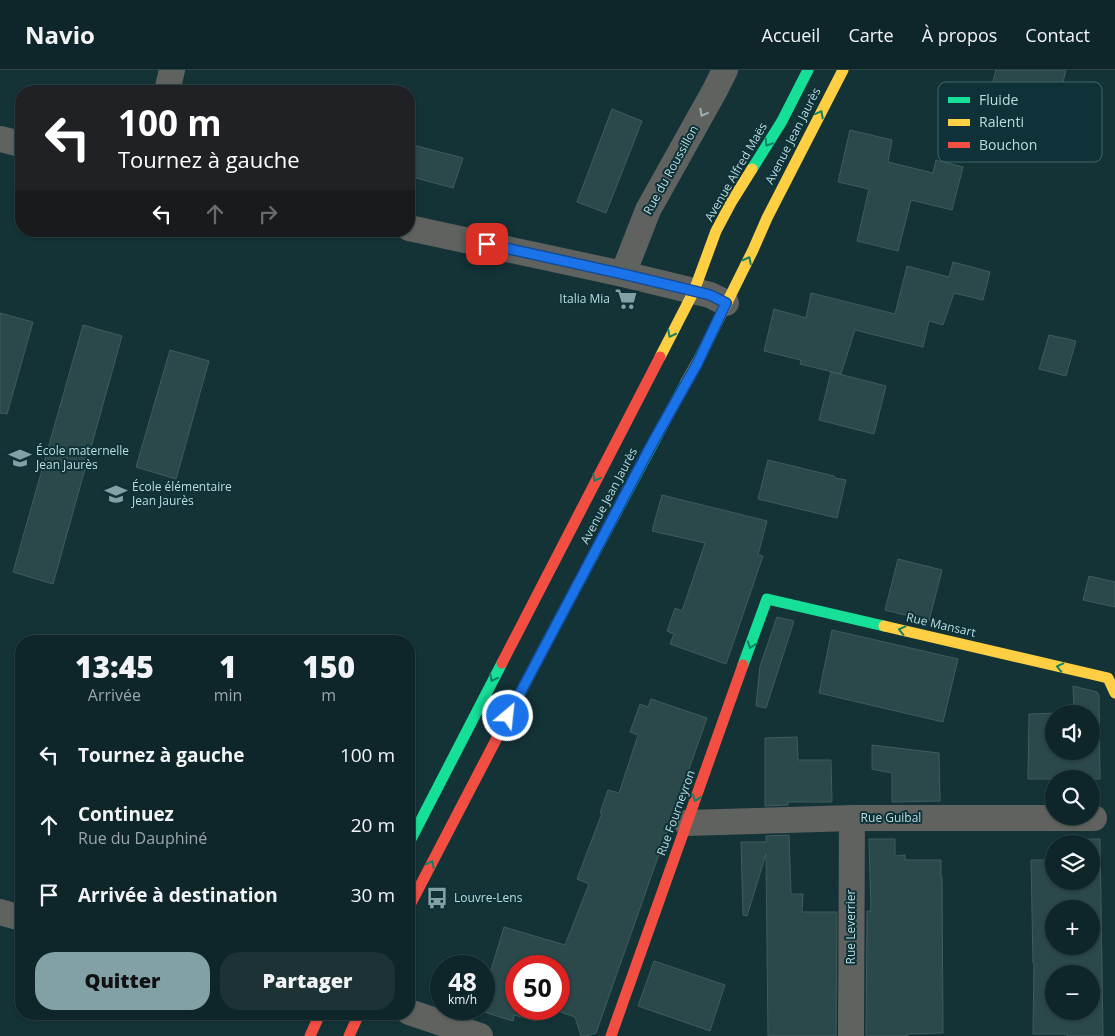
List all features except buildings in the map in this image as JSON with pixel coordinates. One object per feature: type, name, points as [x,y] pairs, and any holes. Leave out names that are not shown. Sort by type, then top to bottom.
[{"type":"main road","name":"Avenue Alfred Maës","points":[[694,291],[716,231],[732,201],[782,120],[808,70]]},
{"type":"main road","name":"Avenue Jean Jaurès","points":[[415,896],[567,604],[653,442],[700,359],[753,250],[766,218],[843,70]]},
{"type":"main road","name":"Avenue Jean Jaurès","points":[[415,830],[694,291]]},
{"type":"main road","name":"Rue Mansart","points":[[767,599],[1108,678],[1115,692]]},
{"type":"main road","name":"Rue Fourneyron","points":[[611,1036],[767,599]]},
{"type":"main road","points":[[310,1036],[317,1020]]},
{"type":"main road","points":[[349,1036],[357,1020]]},
{"type":"street","points":[[168,85],[172,70]]},
{"type":"street","name":"Rue du Roussillon","points":[[623,274],[648,210],[711,99],[725,70]]},
{"type":"street","points":[[0,139],[15,143]]},
{"type":"street","points":[[415,229],[623,274],[710,295],[726,303]]},
{"type":"street","name":"Rue Leverrier","points":[[850,1036],[852,818]]},
{"type":"street","name":"Rue Guibal","points":[[688,820],[1045,818]]},
{"type":"street","points":[[0,912],[15,916]]},
{"type":"street","points":[[415,1014],[480,1036]]},
{"type":"traffic: fast","points":[[752,169],[782,121],[808,70]]},
{"type":"traffic: fast","points":[[538,659],[686,382]]},
{"type":"traffic: fast","points":[[743,665],[767,599],[884,626]]},
{"type":"traffic: fast","points":[[415,831],[502,663]]},
{"type":"traffic: slow","points":[[686,382],[843,70]]},
{"type":"traffic: slow","points":[[660,357],[694,291],[716,231],[752,169]]},
{"type":"traffic: slow","points":[[884,626],[1108,678],[1115,693]]},
{"type":"traffic: jam","points":[[502,663],[660,357]]},
{"type":"traffic: jam","points":[[415,895],[538,659]]},
{"type":"traffic: jam","points":[[611,1036],[743,665]]},
{"type":"traffic: jam","points":[[310,1036],[317,1020]]},
{"type":"traffic: jam","points":[[349,1036],[356,1020]]},
{"type":"place","name":"Italia Mia","points":[[626,299]]},
{"type":"place","name":"École maternelle Jean Jaurès","points":[[20,458]]},
{"type":"place","name":"École élémentaire Jean Jaurès","points":[[116,494]]},
{"type":"place","name":"Louvre-Lens","points":[[437,898]]},
{"type":"route","points":[[487,244],[658,282],[710,295],[726,303],[697,364],[653,442],[508,716]]}]
